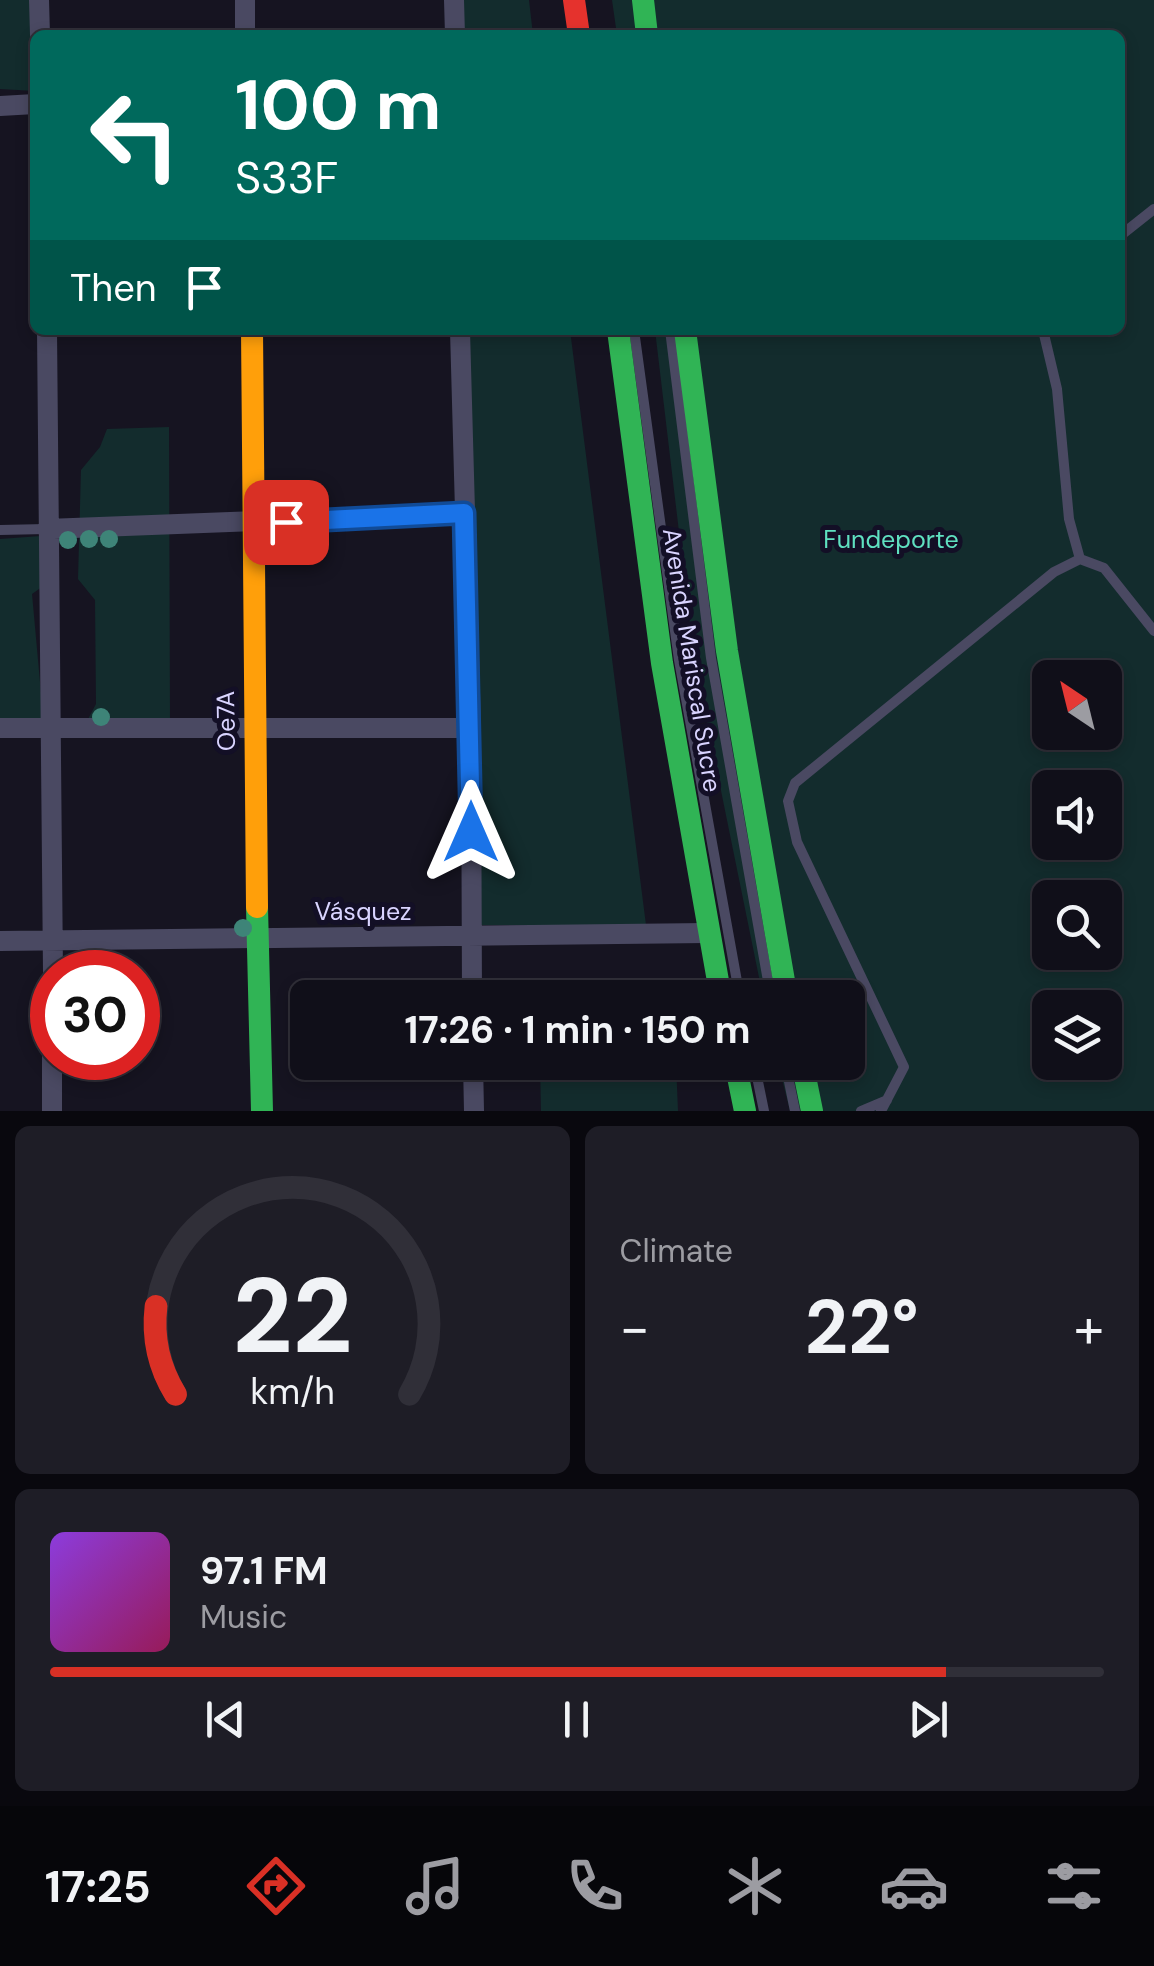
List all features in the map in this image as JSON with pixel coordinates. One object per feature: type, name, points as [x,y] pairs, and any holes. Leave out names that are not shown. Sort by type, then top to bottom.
[{"type":"main road","points":[[574,0],[577,30]]},
{"type":"main road","points":[[642,0],[646,30]]},
{"type":"main road","name":"Oe7A","points":[[252,335],[253,725],[262,1111]]},
{"type":"main road","name":"Avenida Mariscal Sucre","points":[[619,335],[662,662],[717,932],[720,980]]},
{"type":"main road","name":"Avenida Mariscal Sucre","points":[[686,335],[727,650],[785,980]]},
{"type":"main road","points":[[739,1080],[745,1111]]},
{"type":"main road","points":[[806,1080],[812,1111]]},
{"type":"street","points":[[39,0],[40,30]]},
{"type":"street","points":[[245,0],[245,30]]},
{"type":"street","points":[[454,0],[455,30]]},
{"type":"street","points":[[0,106],[30,104]]},
{"type":"street","points":[[47,335],[53,950]]},
{"type":"street","points":[[460,335],[471,728],[472,980]]},
{"type":"street","points":[[47,529],[464,513]]},
{"type":"street","points":[[0,728],[471,728]]},
{"type":"street","name":"Vásquez","points":[[0,941],[717,932]]},
{"type":"street","points":[[52,1080],[52,1111]]},
{"type":"street","points":[[473,1080],[474,1111]]},
{"type":"lane","points":[[1125,232],[1154,209]]},
{"type":"lane","points":[[635,335],[717,932],[734,980]]},
{"type":"lane","points":[[671,335],[711,658],[768,980]]},
{"type":"lane","points":[[1044,335],[1057,389],[1069,520],[1080,560]]},
{"type":"lane","points":[[0,530],[47,529]]},
{"type":"lane","points":[[881,1111],[904,1066],[796,842],[788,801],[796,783],[814,764],[1054,572],[1080,560],[1104,568],[1154,631]]},
{"type":"lane","points":[[758,1080],[764,1111]]},
{"type":"lane","points":[[789,1080],[795,1111]]},
{"type":"lane","points":[[861,1111],[888,1099]]},
{"type":"green space","points":[[0,0],[48,0],[37,30],[30,30],[30,91],[0,89]]},
{"type":"green space","points":[[453,0],[529,0],[532,30],[454,30]]},
{"type":"green space","name":"Fundeporte","points":[[612,0],[1154,0],[1154,1111],[790,1111],[782,1080],[865,1080],[865,980],[760,980],[694,658],[656,335],[1125,335],[1125,30],[616,30]]},
{"type":"green space","points":[[462,335],[571,335],[646,925],[480,925]]},
{"type":"green space","points":[[169,427],[170,722],[86,723],[96,704],[95,600],[78,579],[81,470],[100,447],[107,429]]},
{"type":"green space","points":[[54,535],[53,579],[32,594],[42,704],[55,725],[0,725],[0,539]]},
{"type":"green space","points":[[540,1080],[677,1080],[678,1111],[541,1111]]},
{"type":"traffic: fast","points":[[643,0],[646,30]]},
{"type":"traffic: fast","points":[[619,335],[662,663],[718,980]]},
{"type":"traffic: fast","points":[[686,335],[727,651],[784,980]]},
{"type":"traffic: fast","points":[[257,907],[262,1111]]},
{"type":"traffic: fast","points":[[739,1080],[745,1111]]},
{"type":"traffic: fast","points":[[806,1080],[812,1111]]},
{"type":"traffic: slow","points":[[252,335],[257,907]]},
{"type":"traffic: jam","points":[[574,0],[578,30]]},
{"type":"route","points":[[286,522],[464,513],[471,832]]}]
